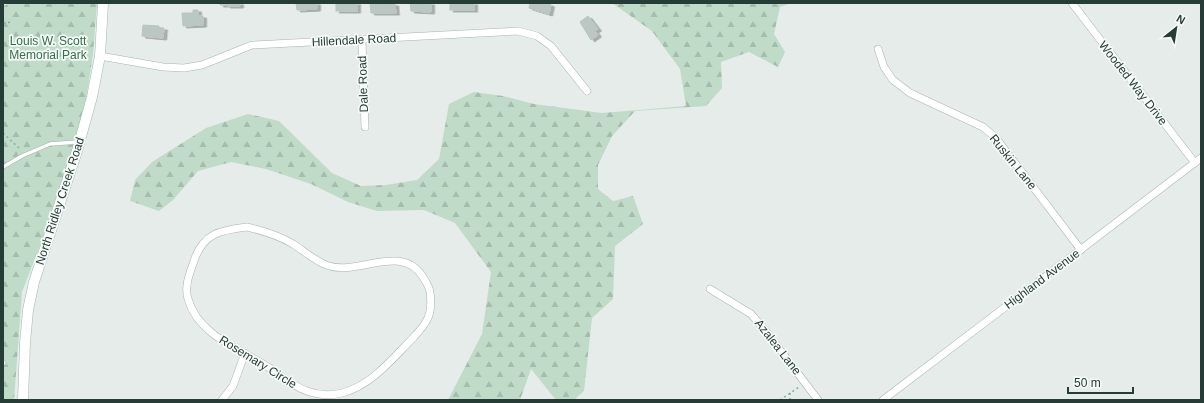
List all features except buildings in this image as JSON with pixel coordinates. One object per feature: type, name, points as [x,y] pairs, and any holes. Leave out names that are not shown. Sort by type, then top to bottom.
[{"type":"street","name":"North Ridley Creek Road","points":[[23,400],[28,310],[34,282],[80,142],[100,56],[103,3]]},
{"type":"street","name":"Wooded Way Drive","points":[[1072,3],[1195,163]]},
{"type":"street","name":"Hillendale Road","points":[[100,56],[163,67],[184,68],[202,65],[252,45],[518,31],[537,36],[551,46],[586,91]]},
{"type":"street","name":"Dale Road","points":[[362,40],[365,127]]},
{"type":"street","name":"Ruskin Lane","points":[[878,49],[884,67],[893,80],[910,93],[984,127],[996,138],[1081,250]]},
{"type":"street","name":"Highland Avenue","points":[[883,400],[1201,158]]},
{"type":"street","name":"Rosemary Circle","points":[[247,227],[270,232],[327,265],[338,268],[360,267],[381,261],[401,260],[419,272],[429,287],[432,305],[426,324],[389,363],[372,378],[353,390],[331,396],[307,392],[289,383],[269,367],[246,354],[210,332],[196,316],[187,298],[187,279],[195,257],[207,238],[223,230],[247,227]]},
{"type":"street","name":"Azalea Lane","points":[[710,289],[751,314],[765,330],[818,400]]},
{"type":"street","points":[[222,400],[233,386],[246,354]]},
{"type":"lane","points":[[3,167],[25,154],[50,144],[80,142]]},
{"type":"path","points":[[3,22],[12,22]]},
{"type":"path","points":[[3,133],[15,142],[25,154]]},
{"type":"path","points":[[780,400],[806,383]]},
{"type":"path","points":[[790,393],[790,400]]},
{"type":"green space","name":"Louis W. Scott Memorial Park","points":[[10,3],[97,3],[93,54],[84,113],[44,235],[22,292],[14,400],[3,400],[3,6]]},
{"type":"green space","points":[[612,3],[791,3],[780,7],[774,34],[785,52],[778,67],[749,52],[721,62],[722,88],[706,106],[635,111],[612,136],[598,165],[598,189],[613,201],[633,196],[643,224],[615,246],[613,299],[592,318],[584,391],[574,400],[556,400],[531,369],[520,400],[448,400],[482,334],[491,272],[455,223],[424,210],[377,211],[348,202],[311,184],[266,169],[231,162],[198,171],[173,200],[159,211],[130,201],[135,180],[152,162],[206,128],[248,114],[279,121],[332,173],[361,186],[386,185],[417,180],[439,159],[449,104],[474,92],[503,96],[534,104],[602,113],[686,106],[680,69],[652,31]]}]
